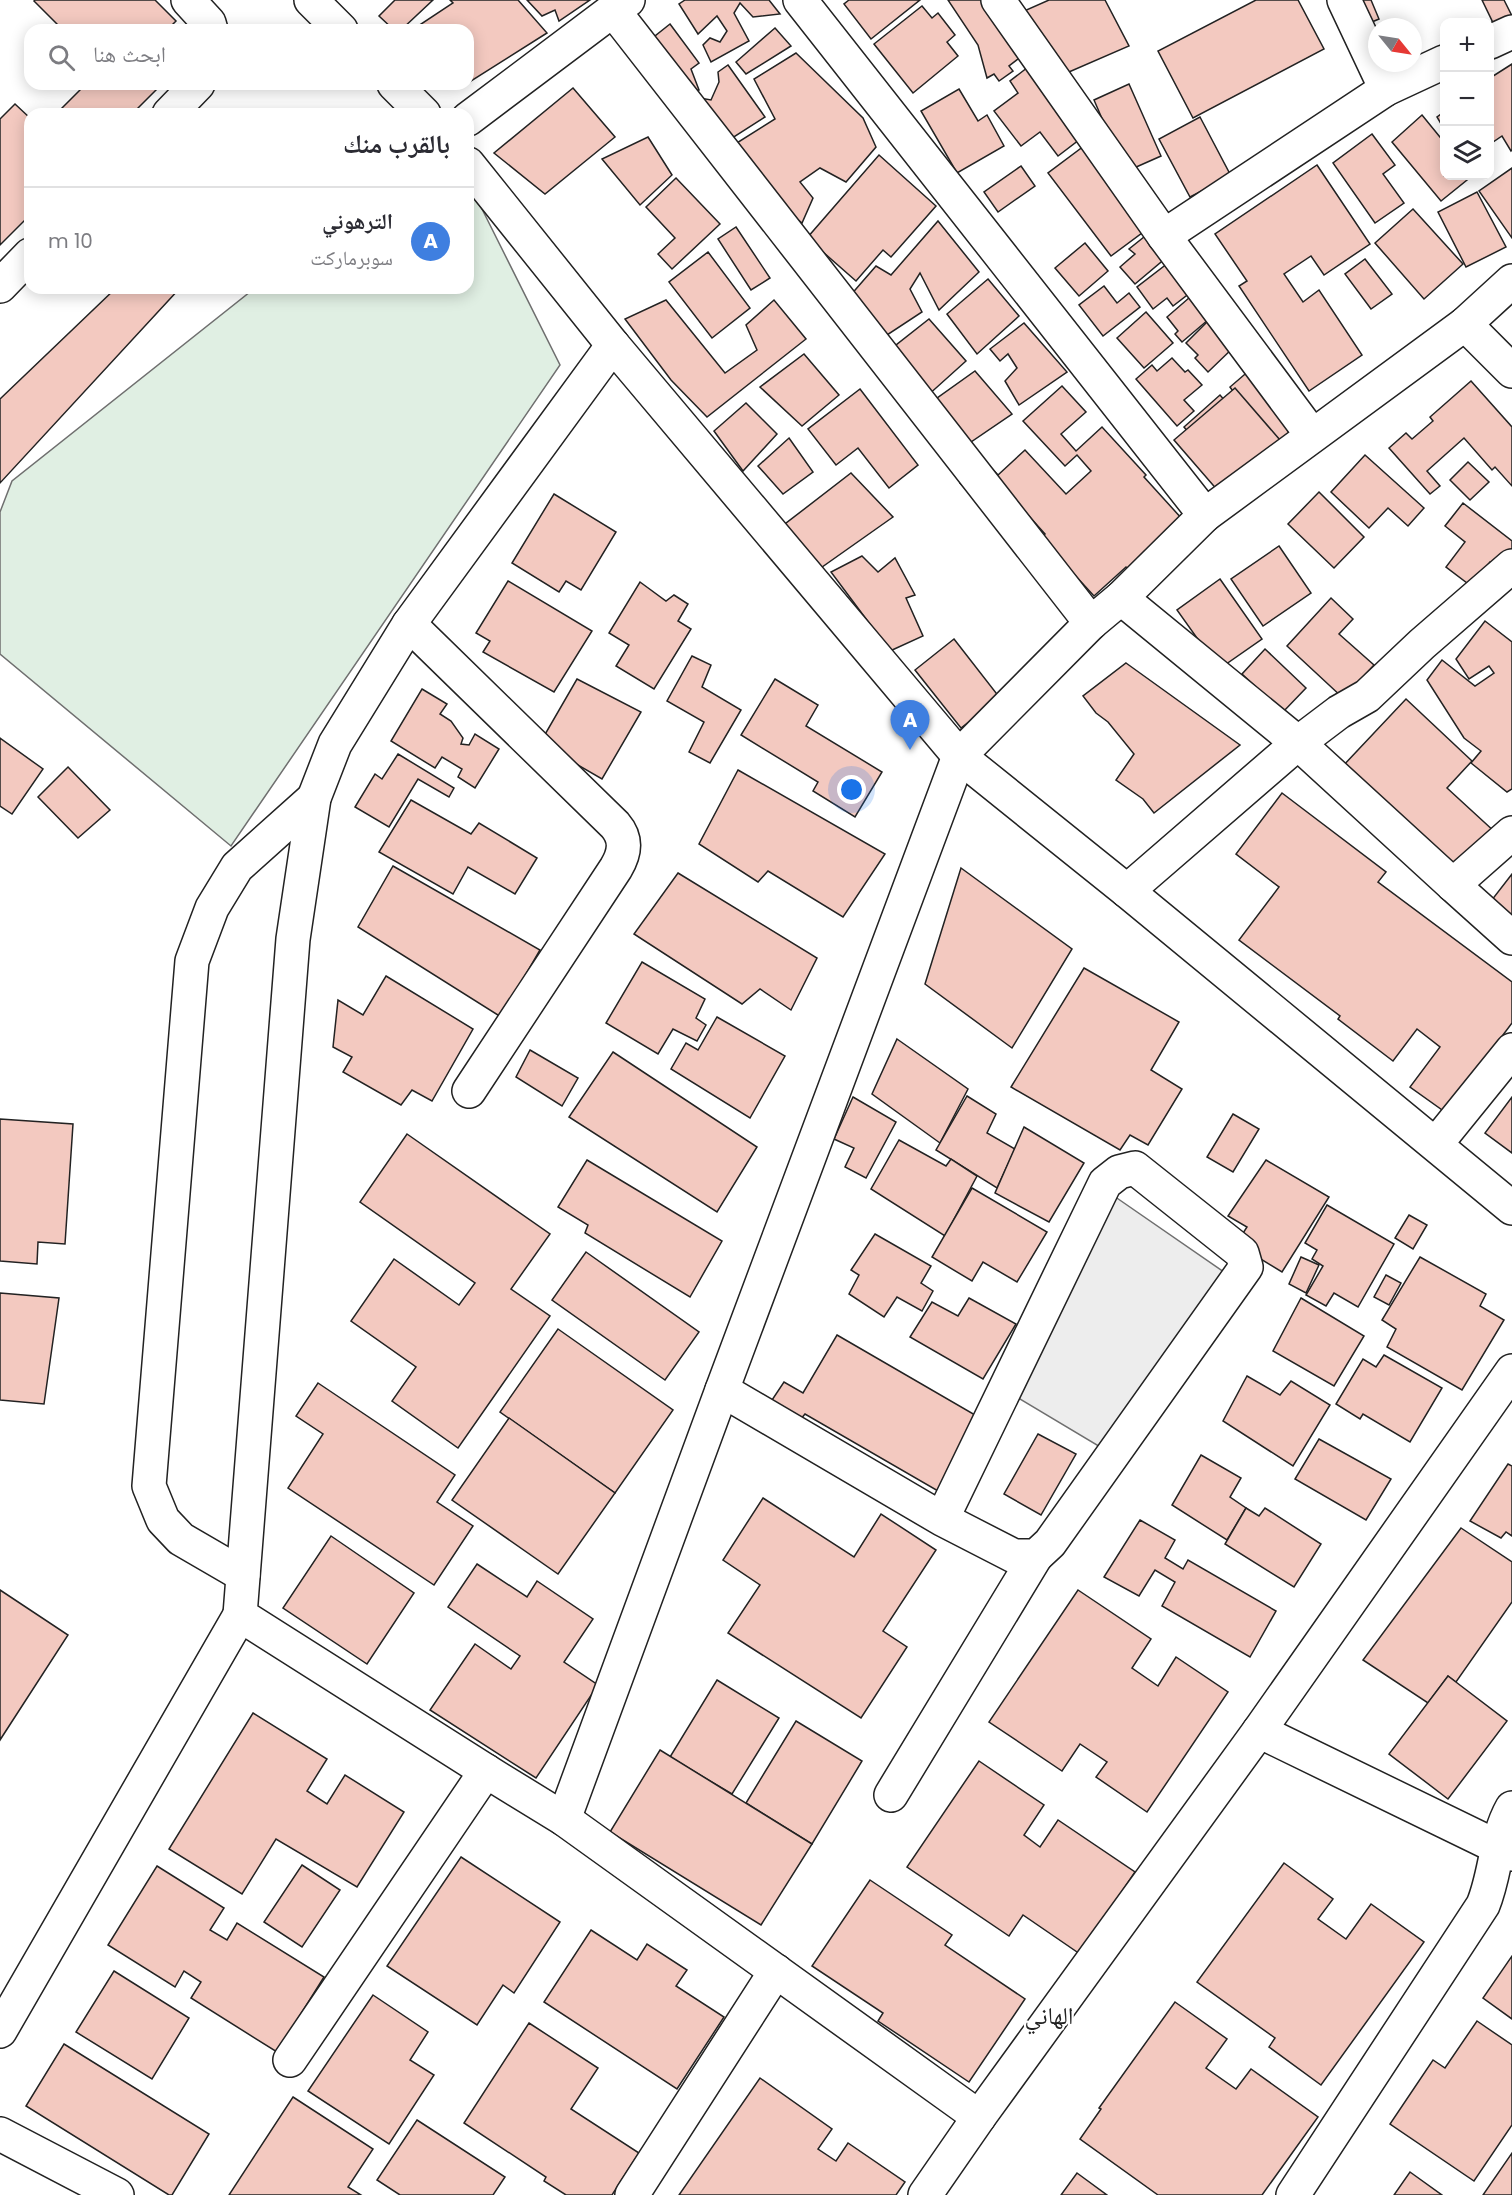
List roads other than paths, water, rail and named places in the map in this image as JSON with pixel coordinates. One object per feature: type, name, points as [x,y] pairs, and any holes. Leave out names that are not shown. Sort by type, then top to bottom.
[{"type":"street","points":[[188,0],[209,24]]},
{"type":"street","points":[[800,0],[1205,515]]},
{"type":"street","points":[[998,0],[1164,236],[1312,435]]},
{"type":"street","points":[[1344,0],[1386,89]]},
{"type":"street","points":[[316,1],[336,24]]},
{"type":"street","points":[[474,115],[621,5],[1092,623]]},
{"type":"street","points":[[1494,40],[1512,32]]},
{"type":"street","points":[[1164,236],[1386,89],[1440,64]]},
{"type":"street","points":[[175,108],[192,90]]},
{"type":"street","points":[[400,90],[418,108]]},
{"type":"street","points":[[474,171],[613,345],[959,756],[1512,1208]]},
{"type":"street","points":[[0,286],[24,261]]},
{"type":"street","points":[[564,1819],[959,756],[1092,623],[1121,598],[1205,515],[1465,324],[1512,281]]},
{"type":"street","points":[[1465,324],[1512,371]]},
{"type":"street","points":[[0,2031],[240,1615],[293,939],[314,798],[335,744],[409,624],[613,345]]},
{"type":"street","points":[[1127,891],[1298,743],[1339,712],[1367,696],[1422,644],[1512,566]]},
{"type":"street","points":[[1121,598],[1298,743],[1512,938]]},
{"type":"street","points":[[409,624],[622,832],[624,844],[623,857],[469,1091]]},
{"type":"street","points":[[243,1575],[181,1539],[163,1520],[149,1486],[192,961],[212,908],[237,867],[314,798]]},
{"type":"street","points":[[1453,885],[1512,833]]},
{"type":"street","points":[[1436,1144],[1512,1050]]},
{"type":"street","points":[[891,1795],[1036,1556],[1050,1543],[1246,1267],[1242,1253],[1135,1168],[1119,1172],[1105,1183],[942,1519]]},
{"type":"street","points":[[925,2195],[1259,1731],[1512,1371]]},
{"type":"street","points":[[722,1390],[942,1519],[1014,1556],[1036,1556]]},
{"type":"street","points":[[240,1615],[564,1819],[979,2117]]},
{"type":"street","points":[[1259,1731],[1505,1850]]},
{"type":"street","points":[[290,2060],[486,1771]]},
{"type":"street","points":[[1293,2195],[1483,1905],[1505,1850],[1512,1808]]},
{"type":"street","points":[[632,2195],[776,1971]]},
{"type":"street","points":[[0,2134],[117,2195]]},
{"type":"place","name":"الترهوني","points":[[910,750]]},
{"type":"district","name":"الهاني","points":[[1049,2016]]}]
